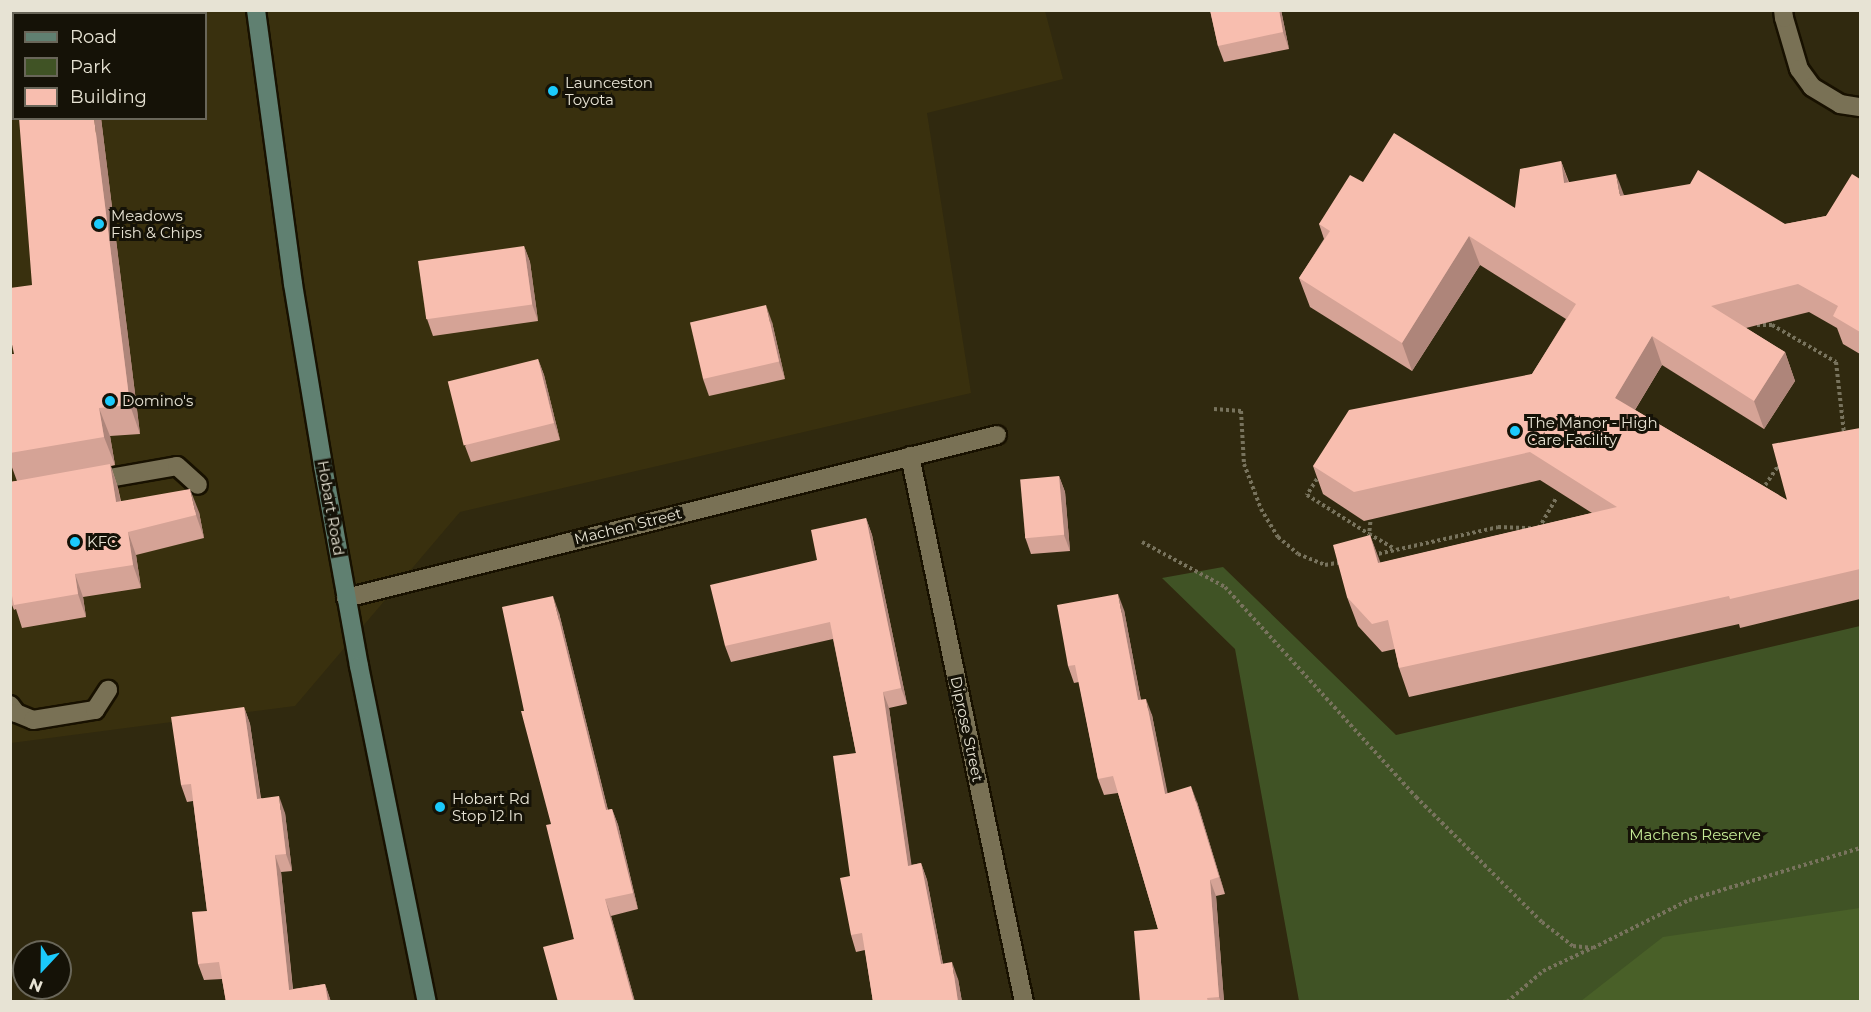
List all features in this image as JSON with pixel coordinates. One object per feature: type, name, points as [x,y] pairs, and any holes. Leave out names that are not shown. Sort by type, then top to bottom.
[{"type":"main road","name":"Hobart Road","points":[[256,10],[293,284],[346,598],[427,1002]]},
{"type":"street","points":[[1784,14],[1799,69],[1812,87],[1840,104],[1860,107]]},
{"type":"street","name":"Machen Street","points":[[346,598],[997,435]]},
{"type":"street","name":"Diprose Street","points":[[910,456],[1024,1002]]},
{"type":"street","points":[[77,484],[177,466],[198,485]]},
{"type":"street","points":[[10,705],[16,713],[33,720],[95,710],[108,690]]},
{"type":"path","points":[[1757,325],[1772,325],[1836,362],[1844,439]]},
{"type":"path","points":[[1214,409],[1241,411],[1244,464],[1261,509],[1278,537],[1298,554],[1325,565],[1345,562]]},
{"type":"path","points":[[1324,466],[1307,495],[1396,550]]},
{"type":"path","points":[[1760,493],[1778,466],[1784,477]]},
{"type":"path","points":[[1539,528],[1556,498]]},
{"type":"path","points":[[1369,534],[1371,516]]},
{"type":"path","points":[[1365,558],[1498,527],[1550,529]]},
{"type":"path","points":[[1142,542],[1225,587],[1416,797],[1542,922],[1573,946],[1593,948]]},
{"type":"path","points":[[1507,1002],[1544,971],[1689,900],[1860,848]]},
{"type":"shaded area","points":[[10,11],[1045,11],[1063,79],[927,113],[971,393],[460,512],[295,706],[11,743]]},
{"type":"green space","name":"Machens Reserve","points":[[1223,567],[1396,735],[1860,626],[1860,1001],[1299,1001],[1235,649],[1162,578]]},
{"type":"green space","points":[[1860,908],[1860,1001],[1581,1001],[1663,937]]},
{"type":"building","points":[[14,10],[164,10],[164,12],[14,12]]},
{"type":"building","points":[[1210,10],[1279,10],[1283,32],[1218,46]]},
{"type":"building","points":[[19,120],[94,120],[130,405],[99,408],[104,437],[10,453],[10,354],[14,354],[10,335],[10,288],[32,285]]},
{"type":"building","name":"The Manor - High Care Facility","points":[[1394,133],[1515,208],[1520,169],[1561,161],[1564,183],[1616,174],[1620,196],[1690,184],[1698,170],[1785,224],[1826,216],[1852,174],[1860,179],[1860,332],[1833,316],[1838,306],[1798,284],[1711,306],[1785,352],[1754,401],[1652,336],[1615,398],[1787,500],[1772,444],[1860,428],[1860,569],[1730,599],[1729,596],[1399,668],[1388,620],[1372,624],[1347,597],[1333,545],[1370,535],[1378,563],[1617,507],[1530,452],[1354,492],[1313,466],[1349,410],[1532,374],[1576,304],[1469,236],[1402,343],[1299,278],[1330,231],[1319,224],[1350,175],[1363,182]]},
{"type":"building","points":[[524,246],[532,304],[426,319],[418,261]]},
{"type":"building","points":[[766,305],[779,362],[703,379],[690,323]]},
{"type":"building","points":[[538,359],[554,423],[464,446],[448,381]]},
{"type":"building","name":"KFC","points":[[110,464],[116,502],[190,489],[196,515],[128,532],[133,565],[75,574],[78,594],[14,605],[10,587],[10,482]]},
{"type":"building","points":[[1059,476],[1064,535],[1025,538],[1020,479]]},
{"type":"building","points":[[866,518],[901,688],[883,692],[908,866],[921,863],[941,964],[952,962],[958,1002],[873,1002],[862,933],[851,935],[840,878],[850,876],[833,756],[856,753],[830,622],[725,646],[710,585],[817,560],[811,530]]},
{"type":"building","points":[[1118,594],[1138,700],[1146,699],[1165,794],[1191,786],[1219,877],[1210,880],[1219,997],[1207,998],[1208,1002],[1140,1002],[1134,931],[1158,929],[1113,776],[1098,779],[1075,665],[1068,666],[1057,605]]},
{"type":"building","points":[[553,596],[606,810],[612,809],[633,893],[605,899],[633,1000],[628,1002],[558,1002],[543,947],[574,939],[546,825],[551,824],[521,711],[524,711],[502,607]]},
{"type":"building","points":[[244,707],[257,799],[279,796],[286,854],[275,855],[289,990],[325,984],[328,1002],[226,1002],[219,962],[198,964],[192,912],[207,911],[191,784],[181,785],[171,717]]},
{"type":"place","name":"Launceston Toyota","points":[[553,91]]},
{"type":"place","name":"Meadows Fish & Chips","points":[[99,224]]},
{"type":"place","name":"Domino's","points":[[110,401]]},
{"type":"place","name":"The Manor - High Care Facility","points":[[1515,431]]},
{"type":"place","name":"KFC","points":[[75,542]]},
{"type":"place","name":"Hobart Rd Stop 12 In","points":[[440,807]]}]
